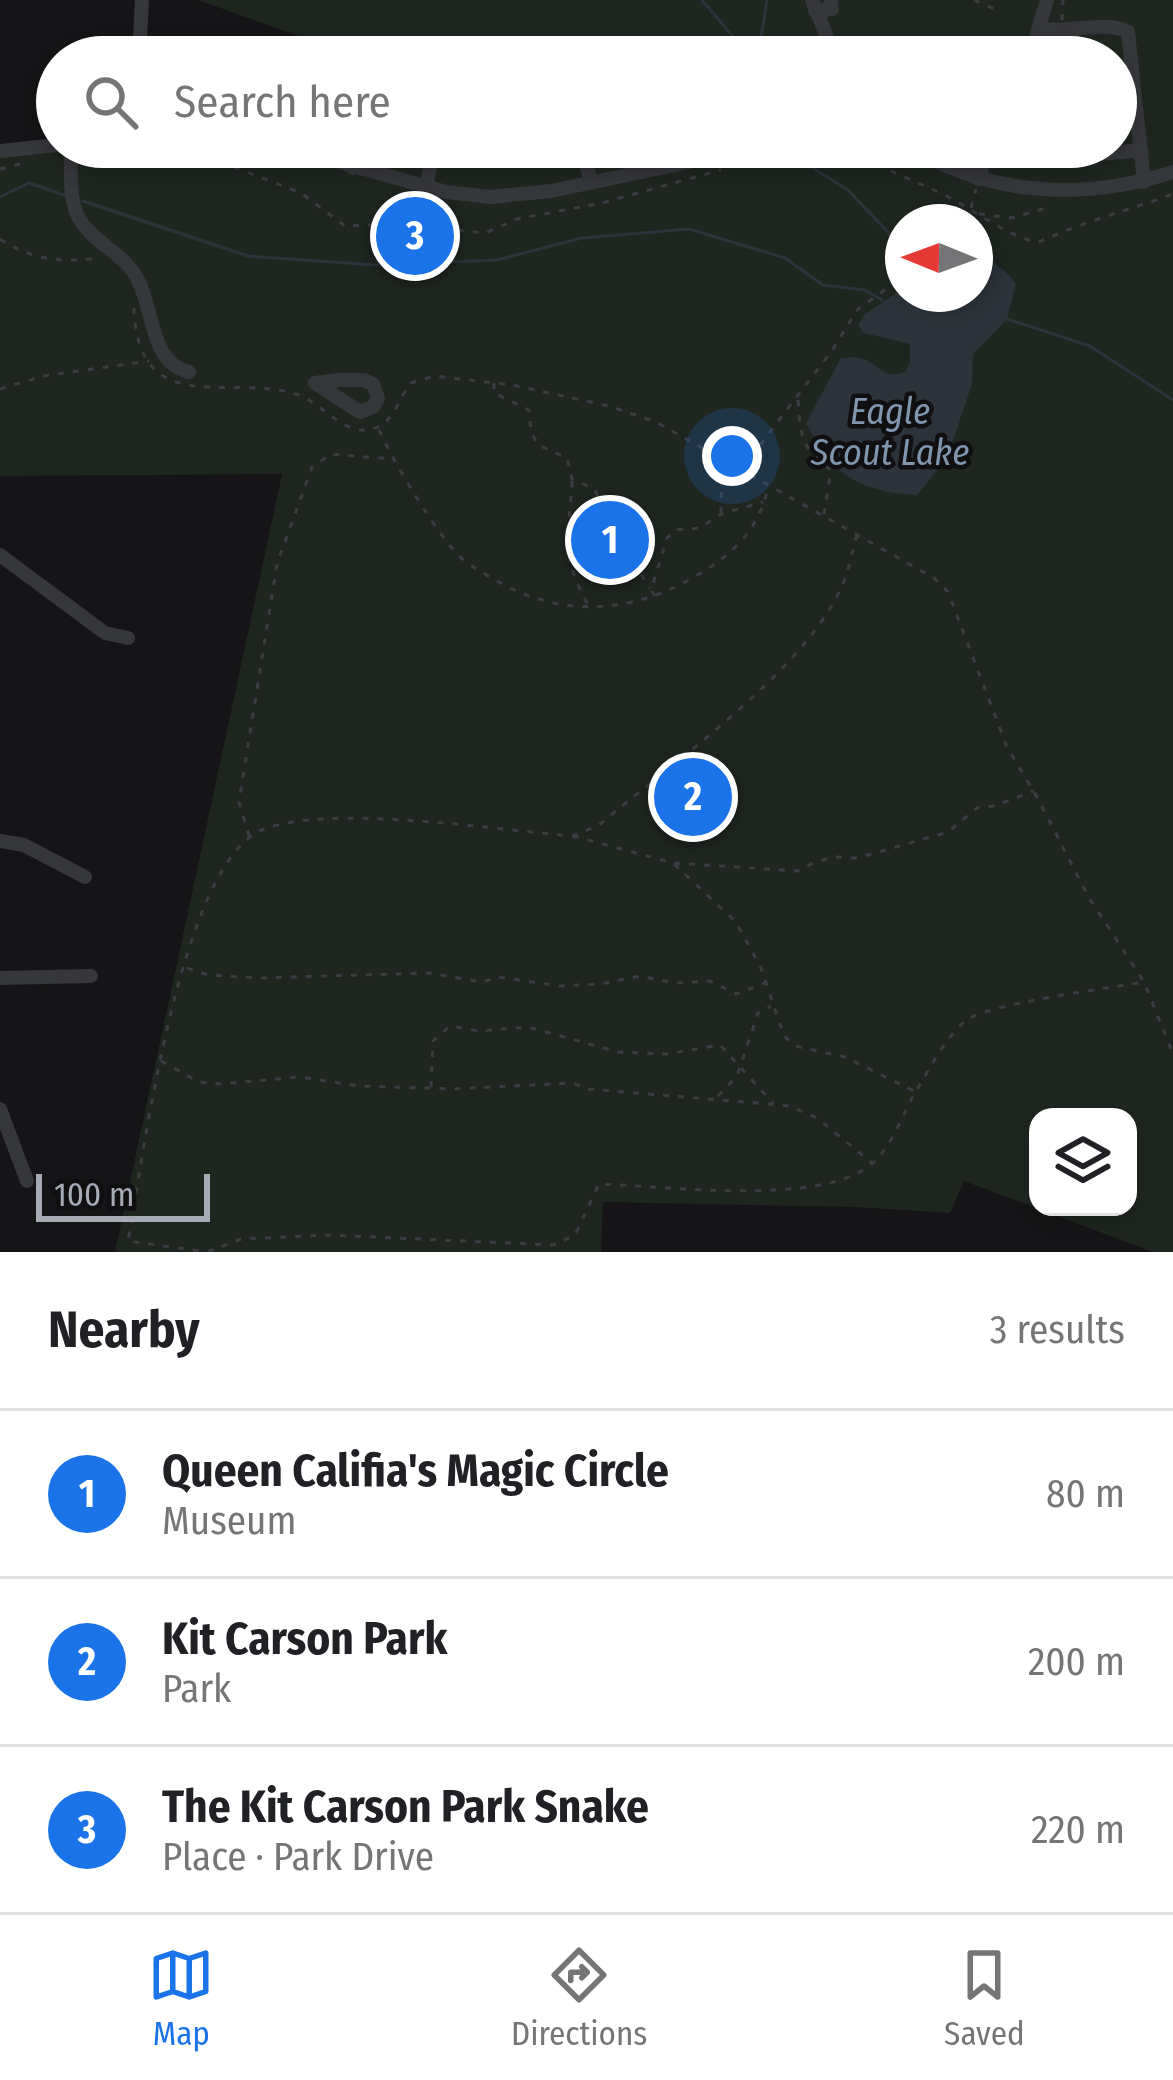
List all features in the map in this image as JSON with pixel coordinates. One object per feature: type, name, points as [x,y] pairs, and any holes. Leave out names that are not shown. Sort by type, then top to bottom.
[{"type":"street","points":[[140,36],[142,0]]},
{"type":"street","points":[[814,5],[832,9],[831,0]]},
{"type":"street","points":[[1037,36],[1047,0]]},
{"type":"street","points":[[814,5],[827,36]]},
{"type":"street","points":[[1064,27],[1064,36]]},
{"type":"street","points":[[1040,28],[1119,27],[1128,36]]},
{"type":"street","points":[[1137,114],[1144,182]]},
{"type":"street","points":[[0,151],[36,147]]},
{"type":"street","points":[[1137,150],[1141,150]]},
{"type":"street","points":[[72,168],[79,218],[90,233],[125,260],[142,288],[162,355],[171,366],[189,372]]},
{"type":"street","points":[[352,168],[466,195],[506,197],[661,168]]},
{"type":"street","points":[[426,187],[430,168]]},
{"type":"street","points":[[587,168],[590,183]]},
{"type":"street","points":[[956,168],[978,179],[1046,190],[1100,189],[1173,172]]},
{"type":"street","points":[[978,179],[982,168]]},
{"type":"street","points":[[0,555],[105,633],[128,638]]},
{"type":"street","points":[[0,841],[24,845],[86,877]]},
{"type":"street","points":[[0,978],[91,976]]},
{"type":"street","points":[[0,1109],[28,1180]]},
{"type":"path","points":[[974,0],[994,9]]},
{"type":"path","points":[[1063,0],[1064,27]]},
{"type":"path","points":[[0,169],[36,160]]},
{"type":"path","points":[[237,168],[301,193],[345,226],[390,224],[477,233],[685,178]]},
{"type":"path","points":[[882,168],[959,204]]},
{"type":"path","points":[[973,204],[978,179]]},
{"type":"path","points":[[993,222],[1037,243],[1087,219],[1135,211],[1173,194]]},
{"type":"path","points":[[993,215],[1011,218],[1050,211]]},
{"type":"path","points":[[0,238],[34,258],[106,257]]},
{"type":"path","points":[[741,471],[857,310],[885,290]]},
{"type":"path","points":[[133,292],[137,337],[149,361],[163,375],[196,389],[285,391],[318,404],[356,430],[378,428],[411,383],[434,376],[494,382],[609,406],[656,422],[934,578],[948,592],[1006,747],[1088,896],[1144,982],[1173,1054]]},
{"type":"path","points":[[0,389],[43,376],[149,361]]},
{"type":"path","points":[[494,382],[494,392],[529,410],[534,440],[567,458],[572,479],[567,555],[572,577],[590,608]]},
{"type":"path","points":[[798,395],[798,428],[808,452],[831,470],[824,516]]},
{"type":"path","points":[[378,428],[458,556],[526,597],[590,608],[655,596],[722,561],[749,535],[769,486]]},
{"type":"path","points":[[249,838],[239,802],[277,564],[312,466],[332,454],[394,459]]},
{"type":"path","points":[[721,514],[719,470],[723,460]]},
{"type":"path","points":[[572,479],[594,489],[604,507]]},
{"type":"path","points":[[651,590],[670,534],[681,527],[700,528],[721,514],[765,502]]},
{"type":"path","points":[[627,508],[641,522],[646,542],[634,564],[624,572],[607,574],[592,569],[579,555],[576,540],[581,522],[591,511],[627,508]]},
{"type":"path","points":[[572,836],[599,825],[769,682],[805,643],[841,589],[857,535]]},
{"type":"path","points":[[634,564],[655,596]]},
{"type":"path","points":[[1034,791],[977,808],[948,832],[858,858],[815,862],[798,871],[673,863],[572,836],[306,819],[262,830],[249,838],[225,868],[205,908],[165,1027],[128,1241],[207,1252],[241,1239],[329,1235],[553,1245],[575,1235],[599,1184],[787,1191],[850,1176],[872,1163],[890,1140],[941,1051],[968,1018],[1144,982]]},
{"type":"path","points":[[673,863],[736,922],[784,1036],[795,1046],[838,1054],[915,1092]]},
{"type":"path","points":[[185,968],[208,975],[260,978],[429,973],[481,982],[499,976],[559,986],[640,976],[675,983],[710,981],[736,994],[765,983]]},
{"type":"path","points":[[717,1097],[741,1067],[758,1013],[771,1006]]},
{"type":"path","points":[[430,1088],[433,1041],[450,1026],[479,1031],[528,1027],[618,1052],[666,1054],[720,1045],[774,1104]]},
{"type":"path","points":[[159,1060],[199,1082],[220,1084],[300,1077],[359,1086],[430,1088],[572,1084],[774,1104],[817,1118],[872,1163]]},
{"type":"shaded area","points":[[198,0],[1173,0],[1173,1252],[1153,1252],[1057,1216],[1137,1216],[1137,1108],[1029,1108],[1029,1205],[964,1181],[950,1213],[603,1202],[601,1252],[115,1252],[282,474],[0,476],[0,150],[36,149],[36,168],[1137,168],[1137,36],[299,36]]},
{"type":"water","name":"Eagle Scout Lake","points":[[993,263],[1016,284],[1007,319],[973,354],[972,384],[947,458],[917,495],[879,490],[850,477],[826,456],[806,423],[841,358],[861,358],[886,373],[905,372],[910,344],[864,333],[858,325],[885,301],[885,312],[993,312]]},
{"type":"waterway","points":[[702,0],[732,36]]},
{"type":"waterway","points":[[761,36],[767,0]]},
{"type":"waterway","points":[[814,168],[848,190],[885,229]]},
{"type":"waterway","points":[[0,197],[29,183],[64,195]]},
{"type":"waterway","points":[[83,201],[248,256],[375,265],[497,260],[582,238],[689,229],[785,258],[823,285],[865,290],[882,300]]},
{"type":"waterway","points":[[1007,319],[1090,346],[1173,400]]},
{"type":"place","name":"The Kit Carson Park Snake","points":[[415,236]]},
{"type":"place","name":"Queen Califia's Magic Circle","points":[[610,540]]},
{"type":"place","name":"Kit Carson Park","points":[[693,797]]}]
